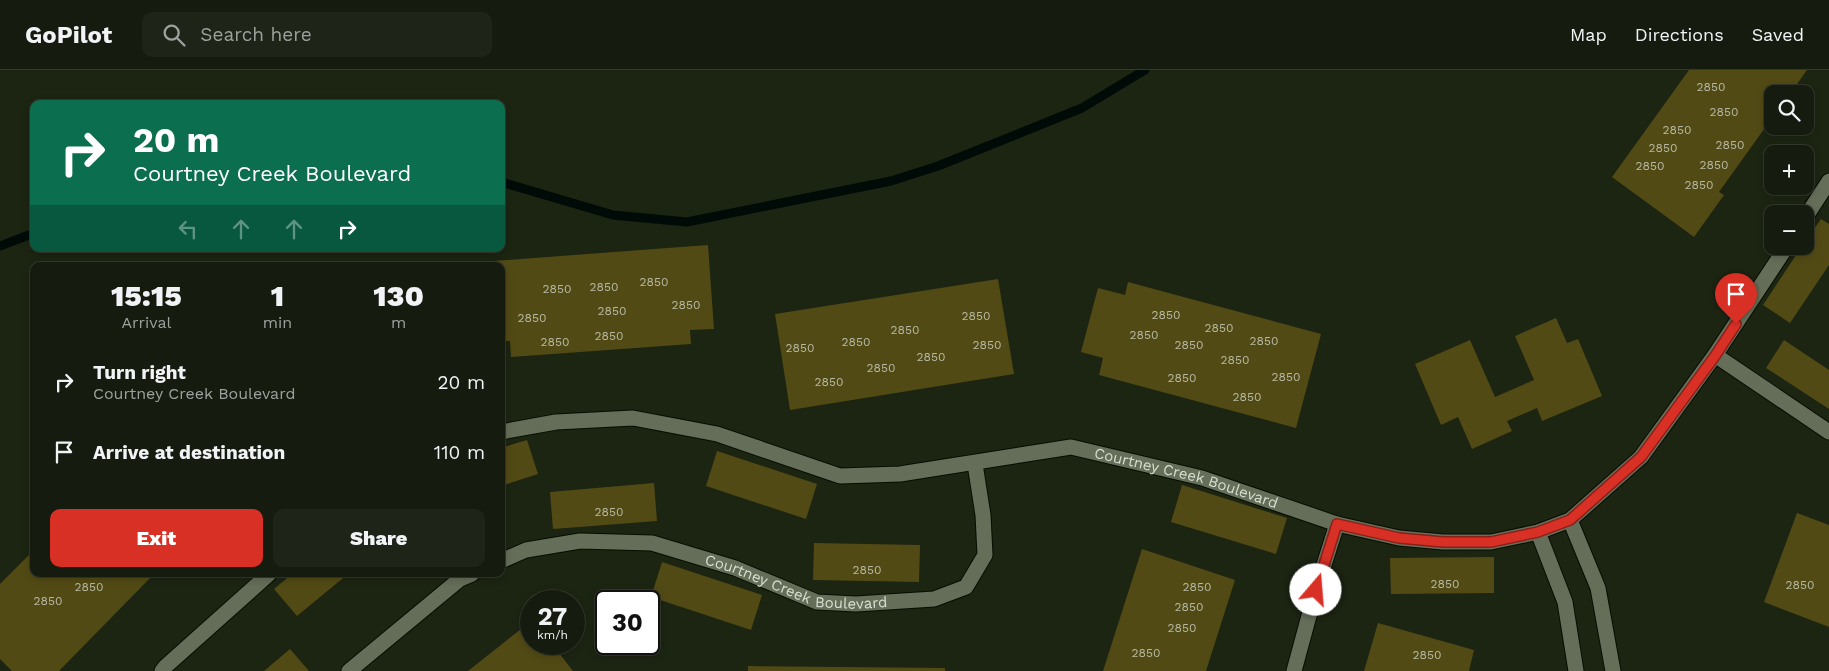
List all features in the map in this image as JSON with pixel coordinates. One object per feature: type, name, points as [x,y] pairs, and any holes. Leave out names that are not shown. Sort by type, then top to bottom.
[{"type":"street","points":[[1813,205],[1829,181]]},
{"type":"street","name":"Courtney Creek Boulevard","points":[[505,431],[556,422],[633,418],[718,434],[840,476],[900,474],[975,464],[1071,447],[1202,478],[1337,524],[1399,538],[1443,542],[1491,542],[1538,532],[1570,520],[1641,457],[1715,356],[1780,255]]},
{"type":"street","points":[[1715,356],[1829,432]]},
{"type":"street","name":"Courtney Creek Boulevard","points":[[505,559],[526,550],[580,541],[652,543],[735,568],[818,602],[856,604],[934,599],[966,587],[985,555],[983,515],[975,464]]},
{"type":"street","points":[[1570,520],[1598,588],[1613,671]]},
{"type":"street","points":[[1294,671],[1316,590],[1337,524]]},
{"type":"street","points":[[1538,532],[1565,602],[1576,671]]},
{"type":"street","points":[[162,671],[266,577]]},
{"type":"street","points":[[349,671],[403,625],[465,577]]},
{"type":"building","points":[[1689,70],[1807,70],[1796,85],[1764,85],[1764,129],[1719,192],[1724,195],[1694,237],[1612,177]]},
{"type":"building","points":[[1821,219],[1829,224],[1829,265],[1790,323],[1763,305],[1796,255],[1814,255],[1814,229]]},
{"type":"building","points":[[708,245],[714,329],[690,330],[691,344],[511,357],[510,341],[505,341],[505,262],[480,262]]},
{"type":"building","points":[[998,279],[1014,374],[790,410],[775,314]]},
{"type":"building","points":[[1128,282],[1321,334],[1296,428],[1099,375],[1103,358],[1081,352],[1098,288],[1125,295]]},
{"type":"building","points":[[1556,318],[1567,343],[1578,339],[1602,396],[1542,421],[1537,408],[1507,421],[1512,431],[1472,449],[1458,417],[1441,425],[1415,364],[1470,340],[1495,397],[1534,380],[1515,336]]},
{"type":"building","points":[[1784,340],[1829,370],[1829,409],[1766,368]]},
{"type":"building","points":[[527,440],[538,474],[505,485],[505,447]]},
{"type":"building","points":[[717,451],[817,484],[806,519],[706,486]]},
{"type":"building","points":[[654,483],[657,521],[553,529],[550,492]]},
{"type":"building","points":[[1182,485],[1287,518],[1276,554],[1171,522]]},
{"type":"building","points":[[1797,513],[1829,525],[1829,627],[1764,602]]},
{"type":"building","points":[[814,543],[920,545],[919,582],[813,580]]},
{"type":"building","points":[[1142,549],[1235,580],[1206,671],[1103,671]]},
{"type":"building","points":[[30,554],[30,577],[151,577],[59,671],[12,671],[0,659],[0,584]]},
{"type":"building","points":[[1494,557],[1494,593],[1391,594],[1390,558]]},
{"type":"building","points":[[662,562],[762,595],[751,630],[660,600],[660,590],[653,590]]},
{"type":"building","points":[[288,577],[344,577],[297,616],[274,589]]},
{"type":"building","points":[[1378,623],[1474,650],[1469,671],[1364,671]]},
{"type":"building","points":[[520,630],[520,655],[561,655],[573,671],[468,671]]},
{"type":"building","points":[[290,649],[309,671],[264,671]]},
{"type":"building","points":[[748,666],[945,668],[945,671],[748,671]]},
{"type":"waterway","points":[[505,183],[613,215],[687,222],[891,181],[938,166],[1082,108],[1145,70]]},
{"type":"waterway","points":[[0,246],[30,235]]},
{"type":"route","points":[[1316,590],[1337,524],[1399,538],[1443,542],[1491,542],[1538,532],[1570,520],[1641,457],[1715,356],[1736,324]]}]
